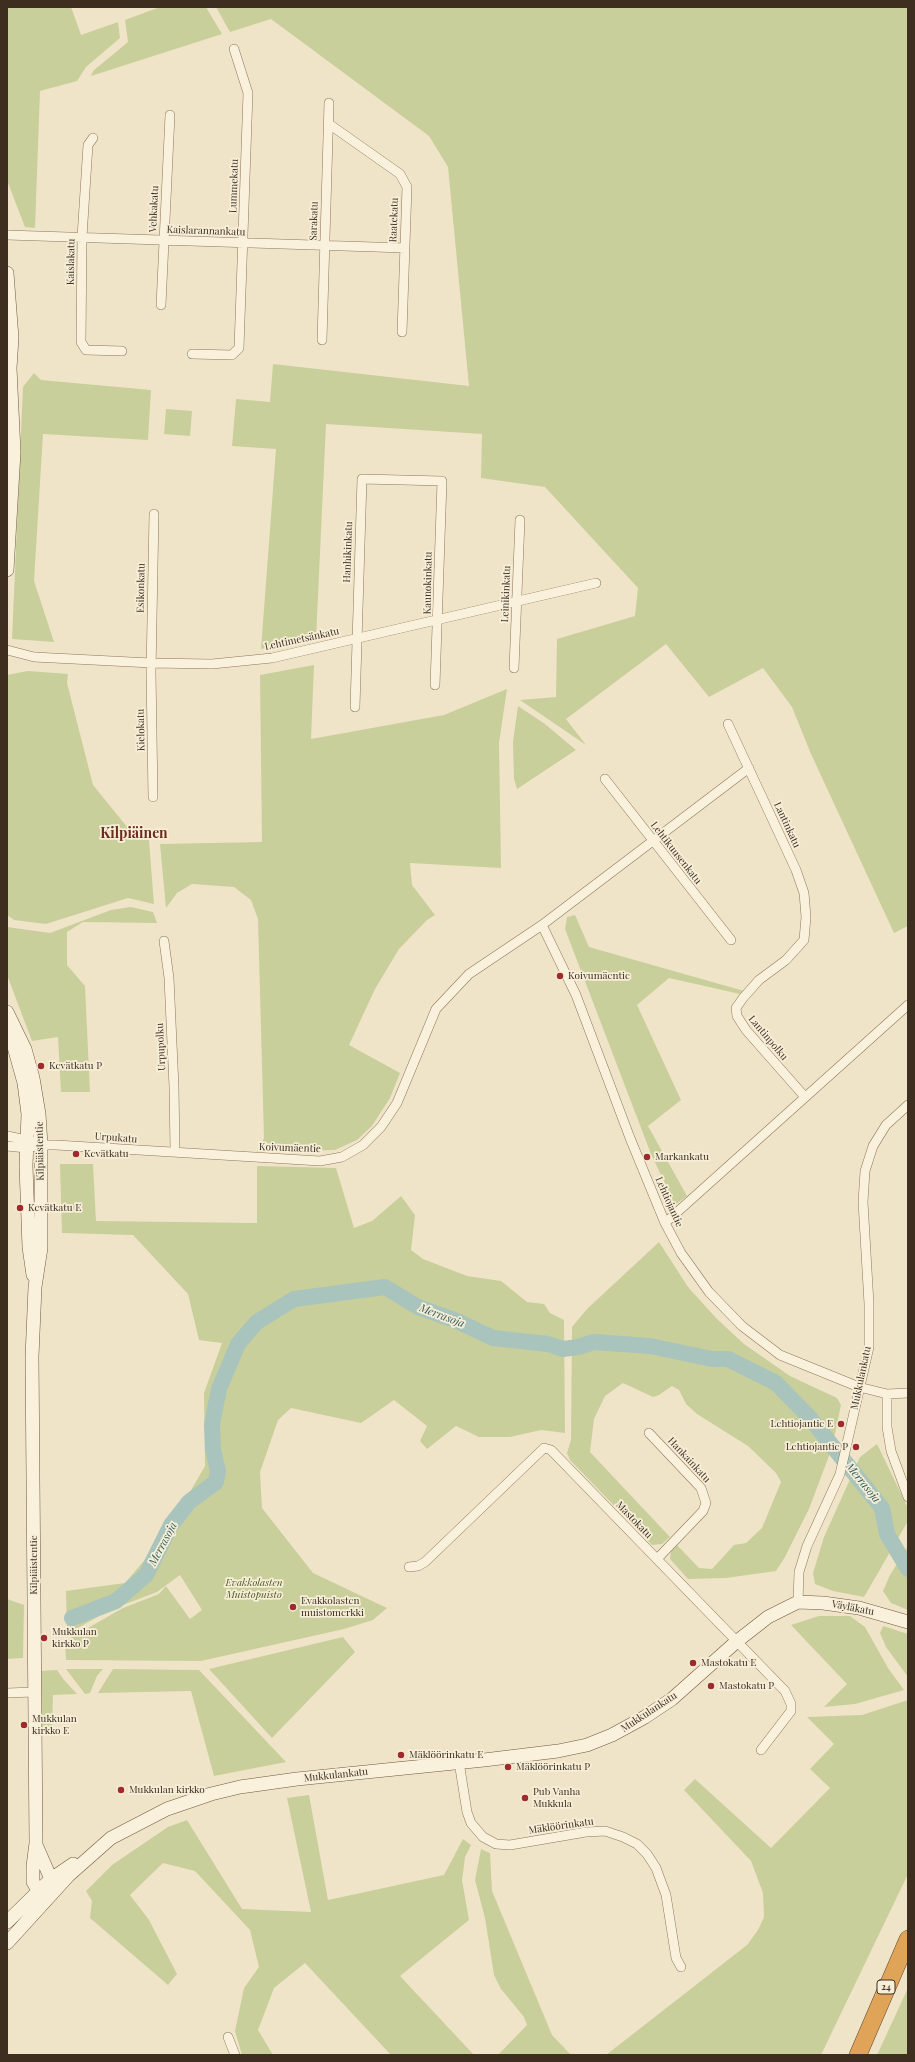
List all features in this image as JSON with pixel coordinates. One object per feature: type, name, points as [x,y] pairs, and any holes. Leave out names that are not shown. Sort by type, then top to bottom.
[{"type":"highway","name":"24","points":[[858,2055],[897,1960],[908,1939]]},
{"type":"highway","name":"24","points":[[866,2036],[908,1960]]},
{"type":"street","name":"Lummekatu","points":[[192,354],[232,355],[239,348],[248,93],[234,49]]},
{"type":"street","name":"Sarakatu","points":[[322,340],[329,104]]},
{"type":"street","name":"Vehkakatu","points":[[161,305],[170,115]]},
{"type":"street","name":"Raatekatu","points":[[328,124],[400,174],[407,187],[402,332]]},
{"type":"street","name":"Kaislakatu","points":[[93,138],[88,145],[82,237],[81,342],[86,350],[122,351]]},
{"type":"street","name":"Kaislarannankatu","points":[[7,235],[404,248]]},
{"type":"street","points":[[7,273],[12,338],[8,363],[14,452],[7,570]]},
{"type":"street","name":"Hanhikinkatu","points":[[355,707],[362,479],[442,481]]},
{"type":"street","name":"Kaunokinkatu","points":[[435,685],[442,481]]},
{"type":"street","points":[[7,528],[11,513]]},
{"type":"street","name":"Esikonkatu","points":[[151,663],[154,514]]},
{"type":"street","name":"Leinikinkatu","points":[[514,668],[518,601],[520,520]]},
{"type":"street","name":"Lehtimetsänkatu","points":[[7,650],[34,657],[151,663],[212,664],[272,658],[596,583]]},
{"type":"street","name":"Kielokatu","points":[[151,663],[153,798]]},
{"type":"street","name":"Lantinkatu","points":[[728,724],[796,870],[804,893],[806,917],[804,940]]},
{"type":"street","name":"Koivumäentie","points":[[190,1153],[320,1161],[342,1157],[363,1145],[381,1127],[397,1103],[436,1009],[469,974],[542,925],[749,768]]},
{"type":"street","name":"Lehtikuusenkatu","points":[[605,779],[731,940]]},
{"type":"street","name":"Lehtiojantie","points":[[542,925],[576,995],[630,1138],[665,1223],[681,1253],[709,1292],[742,1326],[780,1356],[860,1386],[887,1394],[908,1393]]},
{"type":"street","name":"Lantinpolku","points":[[804,940],[786,960],[759,980],[736,1008],[736,1016],[746,1030],[805,1097]]},
{"type":"street","name":"Urpupolku","points":[[164,941],[169,978],[174,1087],[175,1152]]},
{"type":"street","points":[[665,1223],[908,1006]]},
{"type":"street","name":"Kilpiäistentie","points":[[8,1017],[14,1047],[24,1083],[28,1114],[26,1143],[29,1247],[34,1287]]},
{"type":"street","name":"Kilpiäistentie","points":[[8,1017],[25,1049],[33,1078],[39,1114],[41,1145],[41,1248],[34,1287],[32,1357],[36,1843],[33,1882],[45,1894]]},
{"type":"street","name":"Mukkulankatu","points":[[7,1922],[45,1894],[111,1838],[167,1809],[233,1789],[297,1779],[558,1751],[587,1744],[612,1735],[645,1717],[672,1699],[736,1642],[768,1617],[798,1602],[799,1572],[807,1546],[840,1474],[869,1347],[869,1304],[863,1202],[866,1171],[873,1146],[886,1125],[908,1105]]},
{"type":"street","points":[[7,1136],[26,1143],[41,1145]]},
{"type":"street","points":[[7,1146],[26,1143]]},
{"type":"street","name":"Urpukatu","points":[[41,1145],[190,1153]]},
{"type":"street","points":[[887,1394],[887,1427],[891,1451],[908,1497]]},
{"type":"street","name":"Hankainkatu","points":[[648,1433],[701,1488],[706,1503],[702,1511],[657,1559]]},
{"type":"street","name":"Mastokatu","points":[[409,1567],[418,1566],[425,1562],[544,1448],[551,1450],[558,1455],[785,1692],[791,1704],[791,1711],[761,1750]]},
{"type":"street","name":"Väyläkatu","points":[[798,1602],[823,1603],[859,1608],[908,1622]]},
{"type":"street","points":[[7,1693],[34,1692]]},
{"type":"street","name":"Mäklöörinkatu","points":[[459,1762],[467,1812],[471,1823],[483,1837],[496,1844],[510,1845],[586,1832],[605,1831],[623,1837],[637,1844],[647,1854],[656,1868],[666,1895],[676,1958],[681,1967]]},
{"type":"street","name":"Kilpiäistentie","points":[[36,1843],[41,1859],[51,1879]]},
{"type":"street","name":"Mukkulankatu","points":[[7,1943],[45,1894],[51,1879],[62,1870],[89,1856]]},
{"type":"street","points":[[228,2037],[235,2055]]},
{"type":"green space","points":[[7,7],[71,7],[81,35],[118,22],[120,38],[86,67],[77,81],[40,91],[35,228],[25,227],[8,183]]},
{"type":"green space","points":[[160,7],[206,7],[222,34],[91,76],[93,71],[128,42],[125,20]]},
{"type":"green space","points":[[216,7],[908,7],[908,926],[894,933],[811,754],[792,707],[763,668],[709,697],[666,644],[566,719],[586,745],[520,700],[556,697],[557,639],[635,616],[638,588],[545,487],[481,478],[482,434],[326,424],[316,639],[261,649],[276,449],[232,446],[236,399],[270,402],[273,364],[469,386],[448,167],[429,136],[271,19],[230,32]]},
{"type":"green space","points":[[34,373],[41,380],[151,390],[148,440],[43,434],[34,581],[54,642],[12,639],[23,387]]},
{"type":"green space","points":[[166,409],[192,411],[190,436],[164,434]]},
{"type":"green space","points":[[314,665],[311,739],[444,715],[507,689],[499,743],[501,868],[410,863],[412,885],[435,915],[427,920],[399,949],[375,989],[349,1045],[400,1073],[390,1098],[372,1126],[357,1140],[335,1150],[257,1152],[264,1138],[258,919],[251,900],[234,887],[192,884],[177,893],[166,908],[160,844],[262,842],[260,675]]},
{"type":"green space","points":[[28,671],[68,674],[67,683],[93,785],[137,839],[149,840],[154,904],[128,898],[46,924],[14,920],[7,915],[7,675]]},
{"type":"green space","points":[[518,706],[545,724],[576,750],[517,789],[514,779],[513,742]]},
{"type":"green space","points":[[131,907],[153,912],[157,923],[83,922],[67,932],[67,965],[85,986],[90,1092],[61,1092],[58,1037],[32,1041],[7,975],[7,927],[50,933],[111,910]]},
{"type":"green space","points":[[575,915],[589,947],[744,991],[740,994],[669,978],[637,1005],[681,1100],[648,1126],[687,1196],[675,1205],[651,1154],[565,929],[567,917]]},
{"type":"green space","name":"Evakkolasten Muistopuisto","points":[[60,1164],[93,1164],[96,1221],[257,1223],[257,1166],[336,1168],[354,1228],[372,1221],[401,1196],[415,1215],[411,1250],[423,1259],[467,1276],[501,1281],[527,1302],[544,1304],[550,1313],[564,1320],[565,1433],[541,1430],[510,1437],[479,1437],[456,1426],[427,1449],[420,1441],[427,1426],[394,1400],[361,1423],[291,1408],[278,1420],[260,1472],[262,1508],[313,1573],[387,1608],[373,1620],[344,1629],[201,1661],[66,1660],[65,1641],[123,1608],[159,1594],[166,1586],[190,1619],[202,1610],[180,1575],[157,1592],[110,1610],[67,1634],[66,1591],[125,1583],[160,1542],[169,1521],[187,1497],[205,1466],[204,1393],[222,1343],[199,1340],[188,1294],[133,1235],[62,1233]]},
{"type":"green space","points":[[659,1242],[688,1287],[716,1318],[744,1344],[790,1376],[837,1398],[841,1405],[832,1448],[809,1509],[785,1557],[776,1571],[726,1578],[688,1579],[670,1559],[671,1551],[677,1545],[699,1568],[712,1569],[734,1545],[746,1543],[762,1528],[781,1482],[776,1473],[748,1446],[697,1414],[686,1404],[679,1390],[672,1386],[659,1395],[653,1397],[623,1383],[605,1396],[594,1419],[590,1452],[670,1537],[662,1544],[652,1545],[570,1460],[567,1453],[571,1440],[572,1327],[587,1309]]},
{"type":"green space","points":[[877,1444],[908,1508],[908,1521],[864,1597],[833,1591],[815,1584],[813,1573],[824,1537],[860,1457]]},
{"type":"green space","points":[[908,1546],[908,1610],[891,1603],[883,1591],[890,1575]]},
{"type":"green space","points":[[7,1599],[24,1605],[23,1658],[7,1659]]},
{"type":"green space","points":[[819,1616],[850,1616],[865,1627],[888,1668],[904,1690],[855,1704],[824,1707],[847,1684],[791,1625]]},
{"type":"green space","points":[[883,1626],[908,1634],[908,1677],[886,1647],[880,1633]]},
{"type":"green space","points":[[343,1637],[355,1652],[272,1738],[209,1669]]},
{"type":"green space","points":[[66,1669],[103,1669],[97,1676],[90,1693],[85,1694]]},
{"type":"green space","points":[[113,1669],[199,1670],[286,1762],[214,1776],[191,1691],[98,1693]]},
{"type":"green space","points":[[57,1670],[77,1694],[53,1695],[52,1735],[40,1733],[40,1671]]},
{"type":"green space","points":[[908,1700],[908,1874],[821,2055],[606,2055],[747,1945],[758,1930],[764,1917],[763,1893],[751,1861],[684,1790],[695,1779],[771,1848],[830,1788],[810,1769],[834,1744],[807,1717],[862,1715]]},
{"type":"green space","points":[[309,1795],[328,1900],[444,1875],[463,1839],[471,1845],[465,1857],[462,1880],[469,1920],[400,1976],[474,2055],[391,2055],[305,1963],[274,1988],[258,2030],[273,2055],[242,2055],[235,2031],[244,1988],[259,1967],[250,1930],[195,1871],[163,1863],[130,1895],[149,1920],[177,1974],[168,1985],[90,1918],[92,1901],[86,1891],[112,1865],[168,1827],[187,1820],[242,1909],[311,1912],[287,1798]]},
{"type":"green space","points":[[481,1849],[490,1853],[492,1891],[552,2035],[571,2055],[498,2055],[527,2025],[524,2017],[501,1989],[494,1975],[485,1918],[475,1880]]},
{"type":"green space","points":[[908,1988],[908,2055],[877,2055]]},
{"type":"waterway","name":"Merrasoja","points":[[72,1618],[116,1601],[146,1575],[171,1525],[189,1502],[216,1482],[218,1471],[213,1449],[212,1424],[219,1389],[238,1344],[257,1322],[294,1299],[385,1287],[418,1307],[457,1321],[493,1338],[548,1344],[563,1349],[578,1347],[594,1342],[650,1346],[712,1359],[728,1359],[776,1383],[810,1418],[882,1508],[887,1534],[908,1569]]},
{"type":"place","name":"Koivumäentie","points":[[560,976]]},
{"type":"place","name":"Kevätkatu P","points":[[41,1066]]},
{"type":"place","name":"Kevätkatu","points":[[76,1154]]},
{"type":"place","name":"Markankatu","points":[[647,1157]]},
{"type":"place","name":"Kevätkatu E","points":[[20,1208]]},
{"type":"place","name":"Lehtiojantie E","points":[[841,1424]]},
{"type":"place","name":"Lehtiojantie P","points":[[856,1447]]},
{"type":"place","name":"Evakkolasten muistomerkki","points":[[293,1607]]},
{"type":"place","name":"Mukkulan kirkko P","points":[[44,1638]]},
{"type":"place","name":"Mastokatu E","points":[[693,1663]]},
{"type":"place","name":"Mastokatu P","points":[[711,1686]]},
{"type":"place","name":"Mukkulan kirkko E","points":[[24,1725]]},
{"type":"place","name":"Mäklöörinkatu E","points":[[401,1755]]},
{"type":"place","name":"Mäklöörinkatu P","points":[[508,1767]]},
{"type":"place","name":"Mukkulan kirkko","points":[[121,1790]]},
{"type":"place","name":"Pub Vanha Mukkula","points":[[525,1798]]},
{"type":"district","name":"Kilpiäinen","points":[[134,834]]}]
